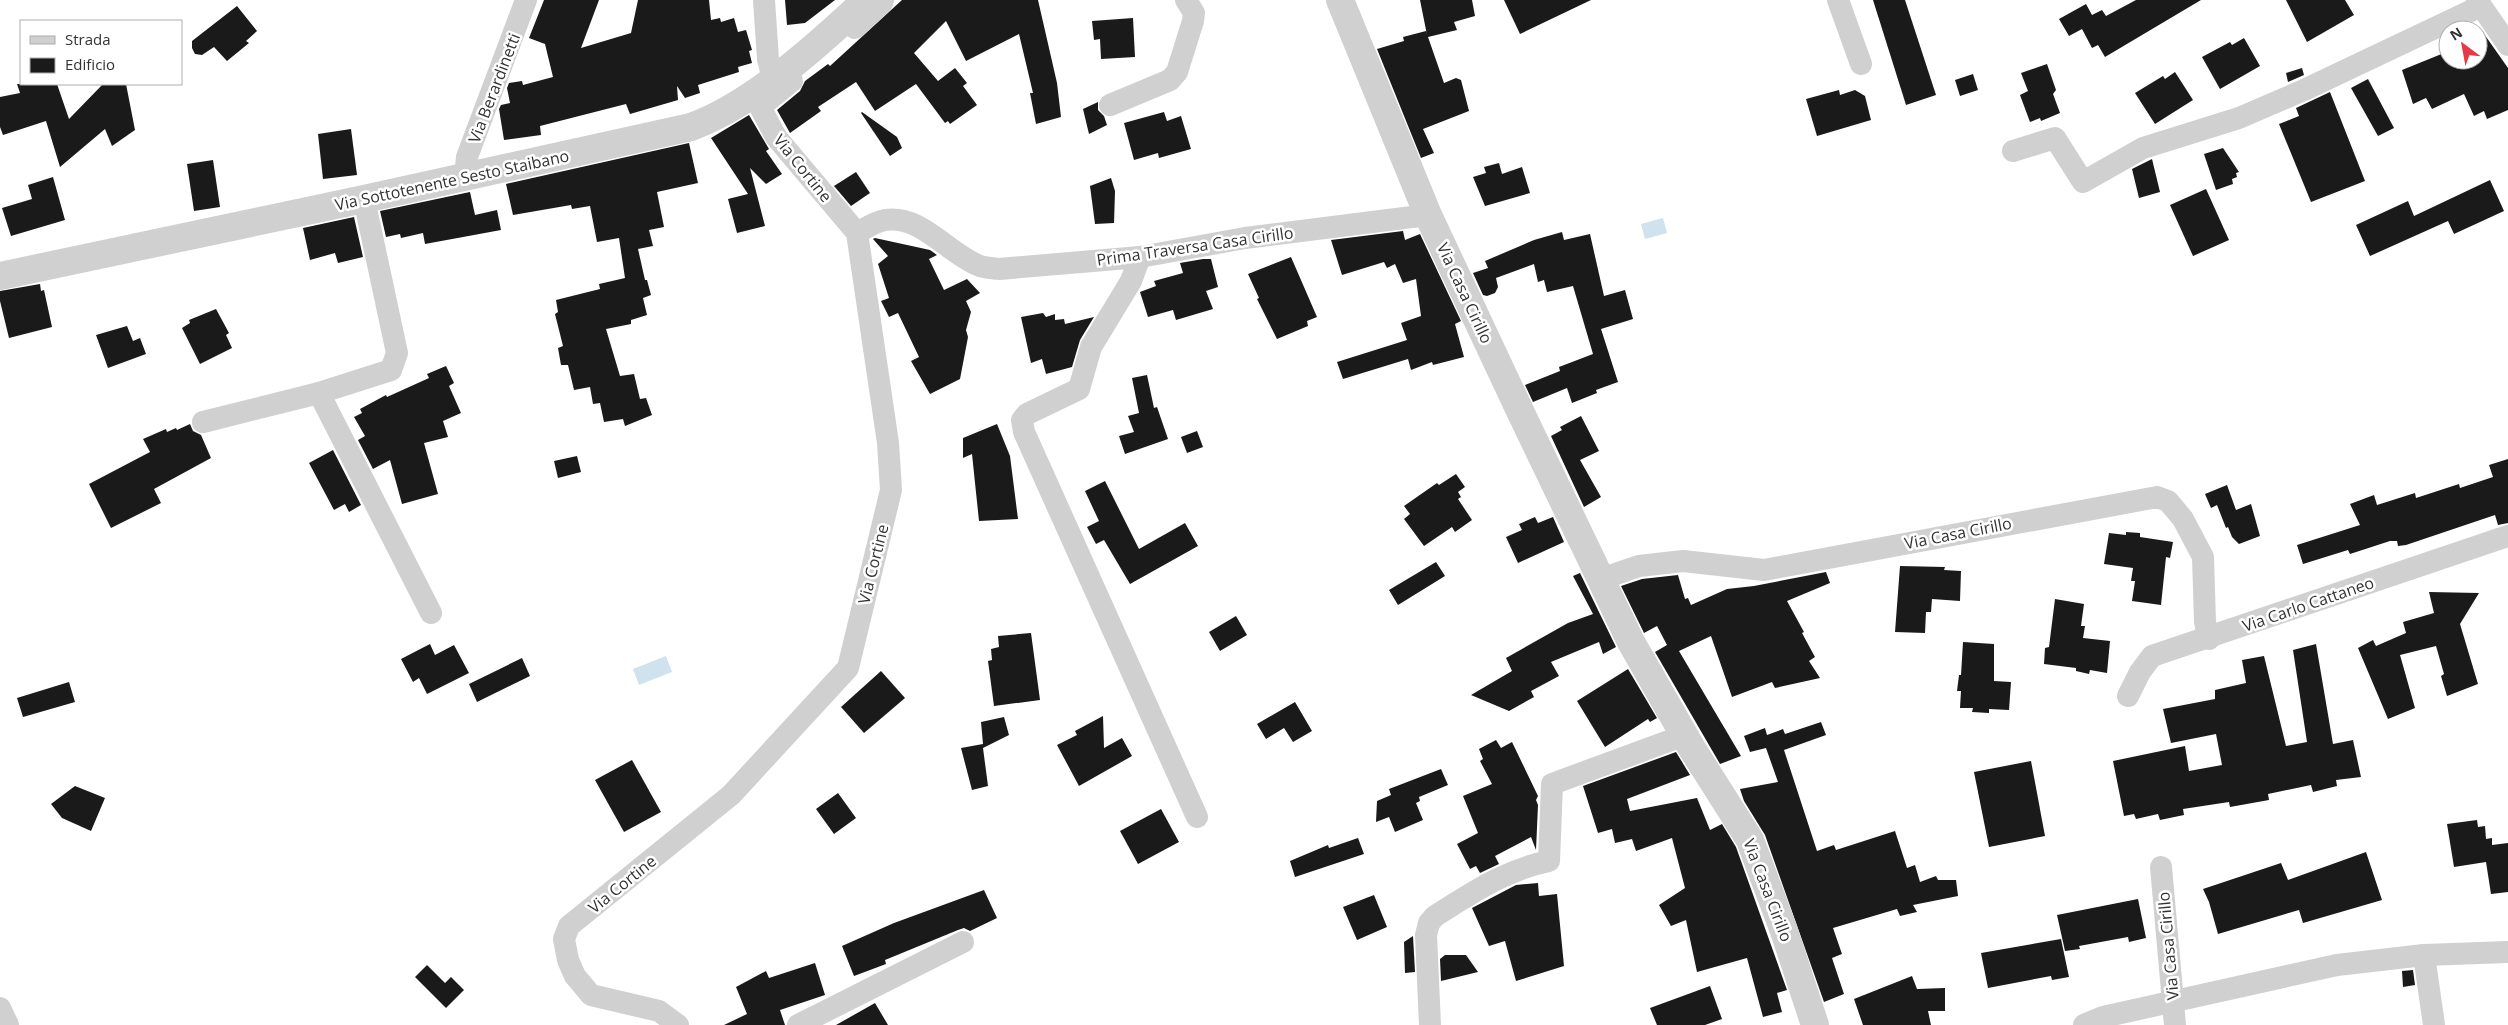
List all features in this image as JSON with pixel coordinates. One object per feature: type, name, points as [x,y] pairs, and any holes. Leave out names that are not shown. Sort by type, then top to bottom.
[{"type":"street","name":"Via Berardinetti","points":[[465,177],[467,157],[526,0]]},
{"type":"street","points":[[764,0],[768,59],[773,78]]},
{"type":"street","name":"Via Sottotenente Sesto Staibano","points":[[0,276],[465,177],[710,120],[748,98],[837,28],[866,0]]},
{"type":"street","name":"Via Cortine","points":[[678,1025],[659,1011],[591,995],[575,976],[568,960],[564,939],[569,926],[731,795],[848,668],[891,490],[888,443],[857,233],[776,137],[760,107],[844,38],[882,3],[882,0]]},
{"type":"street","points":[[1110,104],[1170,80],[1177,72],[1194,13],[1186,0]]},
{"type":"street","name":"Via Casa Cirillo","points":[[1340,0],[1428,215],[1631,642],[1685,735],[1750,840],[1784,931],[1815,1025]]},
{"type":"street","points":[[1838,0],[1862,64]]},
{"type":"street","points":[[2013,151],[2055,138],[2083,182],[2143,148],[2247,115],[2479,3],[2508,45]]},
{"type":"street","points":[[203,422],[320,393],[391,370],[396,353],[364,199]]},
{"type":"street","name":"Prima Traversa Casa Cirillo","points":[[857,233],[872,224],[886,220],[899,220],[914,224],[980,266],[999,269],[1140,257],[1246,238],[1428,215]]},
{"type":"street","points":[[1140,257],[1131,281],[1091,347],[1079,388],[1027,414],[1022,420],[1024,432],[1197,817]]},
{"type":"street","points":[[320,393],[431,613]]},
{"type":"street","name":"Via Casa Cirillo","points":[[1601,579],[1639,566],[1683,561],[1764,570],[2156,497],[2168,501],[2183,519],[2203,557],[2205,622],[2209,639]]},
{"type":"street","name":"Via Carlo Cattaneo","points":[[2128,696],[2140,672],[2152,656],[2209,639],[2508,536]]},
{"type":"street","points":[[1430,1025],[1426,934],[1429,923],[1435,916],[1493,880],[1525,866],[1549,861],[1552,784],[1685,735]]},
{"type":"street","name":"Via Casa Cirillo","points":[[2161,868],[2175,1025]]},
{"type":"street","points":[[798,1025],[964,942]]},
{"type":"street","points":[[2084,1025],[2103,1017],[2337,965],[2424,955],[2508,952]]},
{"type":"street","points":[[2424,955],[2434,1025]]},
{"type":"street","points":[[0,1008],[8,1025]]},
{"type":"water","points":[[1663,218],[1667,233],[1645,239],[1641,224]]},
{"type":"water","points":[[666,656],[672,672],[639,685],[633,669]]},
{"type":"building","points":[[544,0],[599,0],[581,48],[631,33],[638,0],[709,0],[711,20],[720,18],[721,22],[734,18],[738,32],[746,30],[752,50],[749,51],[752,63],[738,67],[739,72],[698,85],[700,93],[685,98],[677,86],[678,100],[630,114],[626,104],[540,126],[541,135],[504,140],[499,109],[501,105],[510,103],[507,88],[509,83],[522,81],[523,85],[553,77],[545,44],[529,38]]},
{"type":"building","points":[[785,0],[835,0],[805,23],[787,25]]},
{"type":"building","points":[[902,0],[1038,0],[1057,83],[1061,117],[1036,124],[1030,93],[1033,93],[1019,34],[966,61],[946,21],[914,53],[938,81],[955,68],[967,83],[963,86],[977,105],[950,124],[948,121],[945,123],[916,84],[875,111],[856,82],[818,107],[821,111],[790,133],[777,110],[800,91],[805,81],[828,64],[830,66]]},
{"type":"building","points":[[1420,0],[1472,0],[1475,16],[1454,22],[1457,30],[1428,37],[1444,83],[1456,78],[1461,80],[1469,111],[1423,129],[1434,153],[1421,158],[1377,49],[1404,41],[1403,37],[1426,31],[1427,35]]},
{"type":"building","points":[[1504,0],[1591,0],[1520,34]]},
{"type":"building","points":[[1873,0],[1905,0],[1936,95],[1906,105]]},
{"type":"building","points":[[2136,0],[2201,0],[2105,57],[2098,45],[2092,48],[2082,29],[2069,36],[2059,19],[2086,4],[2092,15],[2102,10],[2106,16]]},
{"type":"building","points":[[2286,0],[2345,0],[2354,15],[2307,42]]},
{"type":"building","points":[[237,6],[257,31],[246,41],[249,43],[227,61],[214,47],[202,55],[195,54],[192,48],[192,41]]},
{"type":"building","points":[[1133,18],[1135,57],[1101,59],[1100,39],[1094,40],[1092,21]]},
{"type":"building","points":[[2244,38],[2260,66],[2220,89],[2202,57],[2230,42],[2232,45]]},
{"type":"building","points":[[2488,40],[2508,68],[2508,110],[2487,119],[2484,111],[2474,116],[2464,94],[2432,109],[2426,98],[2413,104],[2402,70],[2438,55],[2438,70],[2488,70]]},
{"type":"building","points":[[2047,64],[2056,90],[2053,94],[2060,113],[2041,121],[2040,118],[2030,122],[2020,95],[2028,91],[2021,73]]},
{"type":"building","points":[[2302,68],[2304,75],[2288,82],[2286,73]]},
{"type":"building","points":[[2175,72],[2193,100],[2155,124],[2135,93],[2163,76],[2165,79]]},
{"type":"building","points":[[1973,74],[1978,90],[1960,96],[1955,80]]},
{"type":"building","points":[[2368,79],[2394,128],[2378,136],[2351,88]]},
{"type":"building","points":[[17,84],[57,85],[69,119],[102,85],[126,85],[135,130],[112,146],[105,129],[60,167],[46,121],[3,135],[0,127],[0,97],[20,93]]},
{"type":"building","points":[[1839,90],[1840,95],[1855,90],[1865,96],[1871,120],[1817,136],[1806,99]]},
{"type":"building","points":[[2330,92],[2365,181],[2311,202],[2279,124],[2299,116],[2296,108]]},
{"type":"building","points":[[1098,102],[1098,110],[1104,116],[1107,125],[1089,134],[1083,109]]},
{"type":"building","points":[[862,112],[897,137],[902,148],[890,156]]},
{"type":"building","points":[[1164,112],[1167,121],[1181,116],[1191,149],[1159,158],[1158,153],[1134,160],[1124,123]]},
{"type":"building","points":[[749,115],[769,149],[766,151],[782,174],[766,184],[750,168],[765,226],[737,233],[728,199],[748,194],[711,138]]},
{"type":"building","points":[[351,129],[357,175],[323,179],[318,134]]},
{"type":"building","points":[[689,143],[698,183],[657,192],[664,227],[649,230],[653,246],[638,249],[645,280],[647,280],[651,295],[643,298],[647,315],[631,320],[631,324],[606,329],[620,376],[634,374],[640,399],[646,398],[652,415],[625,426],[623,419],[604,422],[600,403],[593,404],[590,387],[574,390],[568,365],[561,365],[558,348],[563,346],[555,314],[558,312],[556,300],[600,289],[599,284],[625,278],[619,238],[597,242],[590,206],[572,209],[571,205],[513,215],[506,184]]},
{"type":"building","points":[[2223,148],[2239,172],[2236,173],[2237,177],[2232,179],[2233,184],[2216,190],[2204,154]]},
{"type":"building","points":[[2152,159],[2160,192],[2139,198],[2132,169]]},
{"type":"building","points":[[213,160],[220,207],[194,211],[187,164]]},
{"type":"building","points":[[1499,163],[1502,174],[1522,167],[1530,193],[1485,206],[1473,177],[1486,173],[1484,167]]},
{"type":"building","points":[[856,172],[870,193],[851,206],[834,186]]},
{"type":"building","points":[[53,177],[65,220],[11,236],[2,208],[32,199],[28,185]]},
{"type":"building","points":[[1111,178],[1115,191],[1114,223],[1095,224],[1090,186]]},
{"type":"building","points":[[2490,180],[2504,211],[2454,234],[2448,221],[2370,256],[2356,225],[2408,201],[2414,216]]},
{"type":"building","points":[[2206,189],[2229,240],[2193,256],[2170,205]]},
{"type":"building","points":[[470,192],[475,215],[497,210],[501,230],[425,244],[423,233],[401,238],[400,234],[386,237],[380,211]]},
{"type":"building","points":[[354,217],[363,257],[338,263],[335,253],[310,260],[303,228]]},
{"type":"building","points":[[1403,231],[1405,240],[1420,234],[1461,321],[1455,324],[1464,357],[1433,365],[1432,362],[1411,370],[1408,359],[1343,379],[1337,362],[1407,340],[1401,323],[1421,316],[1416,279],[1403,283],[1395,264],[1387,268],[1384,262],[1342,275],[1331,240]]},
{"type":"building","points":[[1562,232],[1564,240],[1590,234],[1604,296],[1625,290],[1633,319],[1601,329],[1618,382],[1596,390],[1597,393],[1572,403],[1567,388],[1533,402],[1525,385],[1560,371],[1559,367],[1593,354],[1573,286],[1547,292],[1544,280],[1538,282],[1534,264],[1496,278],[1498,287],[1495,293],[1487,296],[1483,295],[1473,273],[1488,268],[1485,261],[1534,240]]},
{"type":"building","points":[[873,239],[930,250],[937,255],[929,259],[944,290],[967,279],[980,293],[966,301],[971,312],[966,330],[968,337],[960,379],[930,394],[911,361],[919,357],[898,313],[889,317],[881,301],[889,298],[878,264],[888,256]]},
{"type":"building","points":[[1291,257],[1317,317],[1307,321],[1308,326],[1277,339],[1257,299],[1259,298],[1248,274]]},
{"type":"building","points":[[1211,259],[1218,287],[1206,291],[1213,309],[1176,320],[1173,310],[1148,317],[1140,292],[1156,286],[1154,281],[1183,273],[1180,263]]},
{"type":"building","points":[[40,284],[41,291],[44,290],[52,327],[9,338],[0,301],[0,291]]},
{"type":"building","points":[[216,309],[229,333],[226,335],[232,348],[200,364],[182,328],[190,323],[189,320]]},
{"type":"building","points":[[1043,313],[1046,317],[1055,314],[1055,320],[1064,319],[1065,324],[1094,317],[1080,340],[1072,367],[1046,374],[1042,359],[1031,363],[1021,317]]},
{"type":"building","points":[[127,326],[133,341],[140,338],[146,354],[108,368],[96,335]]},
{"type":"building","points":[[446,366],[454,383],[449,386],[461,413],[443,421],[448,437],[424,443],[438,494],[402,504],[390,460],[373,469],[358,440],[365,436],[354,417],[362,413],[360,409],[386,395],[387,397],[429,378],[427,374]]},
{"type":"building","points":[[1147,375],[1154,408],[1157,407],[1168,439],[1125,454],[1119,436],[1134,432],[1128,416],[1139,413],[1132,378]]},
{"type":"building","points":[[1581,416],[1599,451],[1580,460],[1601,497],[1584,507],[1551,436],[1562,430],[1560,427]]},
{"type":"building","points":[[190,424],[193,431],[201,435],[211,458],[154,489],[161,503],[111,528],[89,484],[150,452],[143,439],[166,429],[167,432],[176,428],[177,430]]},
{"type":"building","points":[[997,424],[1010,456],[1018,519],[979,521],[972,454],[963,458],[963,438]]},
{"type":"building","points":[[1197,431],[1203,447],[1187,453],[1181,437]]},
{"type":"building","points":[[333,450],[361,505],[349,512],[345,504],[334,510],[309,463]]},
{"type":"building","points":[[577,456],[581,472],[558,478],[554,461]]},
{"type":"building","points":[[2508,459],[2508,523],[2498,525],[2495,515],[2406,545],[2398,546],[2397,541],[2390,541],[2350,554],[2348,550],[2303,564],[2297,545],[2360,525],[2350,504],[2374,495],[2377,505],[2415,493],[2416,498],[2459,484],[2460,488],[2493,477],[2489,465]]},
{"type":"building","points":[[1456,474],[1465,487],[1458,492],[1461,497],[1458,499],[1472,520],[1455,532],[1452,527],[1424,546],[1404,519],[1410,514],[1404,506],[1437,483],[1439,485]]},
{"type":"building","points":[[1105,481],[1139,549],[1185,523],[1198,546],[1130,584],[1104,540],[1096,544],[1087,527],[1099,521],[1085,491]]},
{"type":"building","points":[[2227,485],[2236,510],[2251,504],[2260,536],[2239,544],[2232,537],[2228,527],[2226,528],[2217,505],[2211,508],[2205,494]]},
{"type":"building","points":[[1535,517],[1538,523],[1553,517],[1564,542],[1518,563],[1506,537],[1522,530],[1519,524]]},
{"type":"building","points":[[2126,532],[2140,533],[2140,537],[2173,542],[2170,558],[2166,557],[2161,605],[2132,601],[2135,581],[2131,581],[2133,568],[2104,564],[2109,533],[2126,535]]},
{"type":"building","points":[[1436,562],[1445,576],[1398,605],[1389,590]]},
{"type":"building","points":[[1900,566],[1945,567],[1944,570],[1961,571],[1960,601],[1932,599],[1931,612],[1926,612],[1925,633],[1895,632]]},
{"type":"building","points":[[1826,572],[1830,583],[1787,601],[1815,657],[1809,661],[1820,678],[1775,688],[1772,682],[1732,697],[1711,636],[1679,651],[1741,756],[1720,764],[1655,652],[1667,645],[1657,626],[1644,633],[1621,586],[1642,579],[1678,575],[1685,599],[1688,598],[1691,605],[1727,589],[1754,586]]},
{"type":"building","points":[[1580,573],[1616,647],[1603,654],[1599,642],[1551,662],[1559,676],[1531,691],[1534,697],[1509,711],[1471,695],[1512,671],[1506,658],[1568,623],[1593,614],[1573,576]]},
{"type":"building","points":[[2429,592],[2479,593],[2460,624],[2478,684],[2447,696],[2441,676],[2444,674],[2436,646],[2400,655],[2415,708],[2388,719],[2358,648],[2373,640],[2376,646],[2406,633],[2403,622],[2434,613]]},
{"type":"building","points":[[2055,599],[2084,604],[2081,626],[2085,626],[2083,638],[2110,641],[2107,673],[2090,670],[2089,674],[2076,671],[2076,668],[2044,664],[2045,648],[2049,647]]},
{"type":"building","points":[[1236,616],[1247,635],[1220,651],[1209,632]]},
{"type":"building","points":[[1031,633],[1040,700],[994,706],[988,661],[992,660],[991,649],[999,647],[998,636]]},
{"type":"building","points":[[1963,642],[1994,644],[1994,681],[2011,682],[2009,710],[1989,709],[1989,713],[1972,712],[1973,708],[1960,708],[1961,691],[1957,691],[1959,675],[1961,675]]},
{"type":"building","points":[[430,644],[435,655],[454,645],[469,673],[427,694],[419,678],[413,682],[401,659]]},
{"type":"building","points":[[2316,644],[2333,744],[2353,740],[2361,777],[2336,780],[2337,786],[2313,792],[2311,785],[2268,794],[2269,800],[2230,807],[2229,802],[2183,809],[2184,815],[2160,820],[2158,814],[2136,819],[2134,814],[2124,816],[2113,761],[2185,746],[2189,771],[2222,765],[2216,734],[2171,743],[2163,709],[2215,699],[2215,690],[2246,683],[2242,660],[2264,656],[2286,746],[2307,742],[2293,650]]},
{"type":"building","points":[[522,658],[530,676],[477,702],[469,684]]},
{"type":"building","points":[[1628,669],[1657,718],[1650,722],[1648,719],[1605,747],[1577,701]]},
{"type":"building","points":[[881,671],[905,698],[864,733],[841,707]]},
{"type":"building","points":[[69,682],[75,702],[23,717],[17,698]]},
{"type":"building","points":[[1295,702],[1312,731],[1293,742],[1284,728],[1266,739],[1257,724]]},
{"type":"building","points":[[1103,716],[1104,748],[1122,738],[1132,756],[1079,786],[1057,745],[1077,735],[1075,731]]},
{"type":"building","points":[[1004,717],[1009,735],[983,748],[988,786],[972,790],[961,748],[983,744],[981,722]]},
{"type":"building","points":[[1821,722],[1826,735],[1784,750],[1817,851],[1834,845],[1836,850],[1895,831],[1907,868],[1915,865],[1920,882],[1936,876],[1938,880],[1956,880],[1958,896],[1913,905],[1917,912],[1900,916],[1897,909],[1833,928],[1842,954],[1832,958],[1844,994],[1824,1002],[1765,835],[1744,801],[1740,789],[1778,782],[1766,748],[1750,752],[1744,736],[1765,728],[1767,735],[1783,729],[1785,734]]},
{"type":"building","points":[[1496,740],[1501,748],[1512,742],[1538,796],[1536,800],[1538,805],[1536,850],[1531,837],[1495,856],[1499,864],[1480,873],[1476,866],[1470,869],[1457,844],[1478,833],[1463,796],[1492,784],[1480,761],[1483,759],[1479,749]]},
{"type":"building","points":[[1676,752],[1690,775],[1627,799],[1630,811],[1697,798],[1710,830],[1722,824],[1736,847],[1787,990],[1777,993],[1782,1012],[1763,1017],[1747,958],[1697,972],[1686,920],[1671,926],[1659,905],[1685,888],[1672,838],[1636,851],[1632,839],[1615,843],[1612,829],[1598,833],[1583,786]]},
{"type":"building","points":[[632,760],[661,812],[624,832],[595,780]]},
{"type":"building","points":[[2031,761],[2045,836],[1989,847],[1974,772]]},
{"type":"building","points":[[1441,769],[1448,785],[1419,797],[1420,801],[1416,803],[1423,820],[1395,832],[1389,817],[1376,822],[1377,801],[1391,795],[1389,789]]},
{"type":"building","points":[[75,786],[105,798],[91,831],[62,818],[51,804]]},
{"type":"building","points":[[838,793],[856,818],[834,834],[816,809]]},
{"type":"building","points":[[1161,809],[1179,842],[1138,864],[1120,831]]},
{"type":"building","points":[[2477,820],[2478,827],[2485,826],[2486,839],[2492,838],[2492,845],[2508,843],[2508,892],[2491,894],[2486,862],[2454,867],[2447,824]]},
{"type":"building","points":[[1358,838],[1364,854],[1295,877],[1290,861],[1328,845],[1329,848]]},
{"type":"building","points":[[2366,852],[2382,900],[2303,923],[2299,910],[2218,934],[2209,902],[2203,889],[2281,863],[2288,880]]},
{"type":"building","points":[[1538,883],[1539,896],[1557,894],[1564,966],[1516,981],[1505,941],[1489,946],[1472,908],[1516,885]]},
{"type":"building","points":[[984,890],[997,918],[970,931],[964,928],[958,930],[885,960],[886,964],[854,976],[842,946],[894,923]]},
{"type":"building","points":[[1374,895],[1387,927],[1357,940],[1343,907]]},
{"type":"building","points":[[2138,899],[2146,938],[2129,942],[2128,937],[2079,946],[2080,949],[2065,951],[2057,915]]},
{"type":"building","points":[[1413,936],[1415,972],[1405,973],[1404,942]]},
{"type":"building","points":[[2061,939],[2069,977],[2052,980],[2051,976],[1988,988],[1981,953]]},
{"type":"building","points":[[1445,955],[1466,955],[1478,972],[1441,981],[1440,959]]},
{"type":"building","points":[[815,963],[825,995],[780,1010],[785,1025],[724,1025],[747,1014],[736,987],[766,971],[769,978]]},
{"type":"building","points":[[427,965],[445,983],[451,977],[464,990],[446,1008],[415,977]]},
{"type":"building","points":[[2413,970],[2415,985],[2403,987],[2402,971]]},
{"type":"building","points":[[1912,976],[1917,989],[1945,988],[1945,1011],[1928,1011],[1931,1025],[1863,1025],[1854,999]]},
{"type":"building","points":[[1710,986],[1722,1019],[1705,1025],[1657,1025],[1650,1008]]},
{"type":"building","points":[[875,1003],[888,1025],[836,1025]]}]
